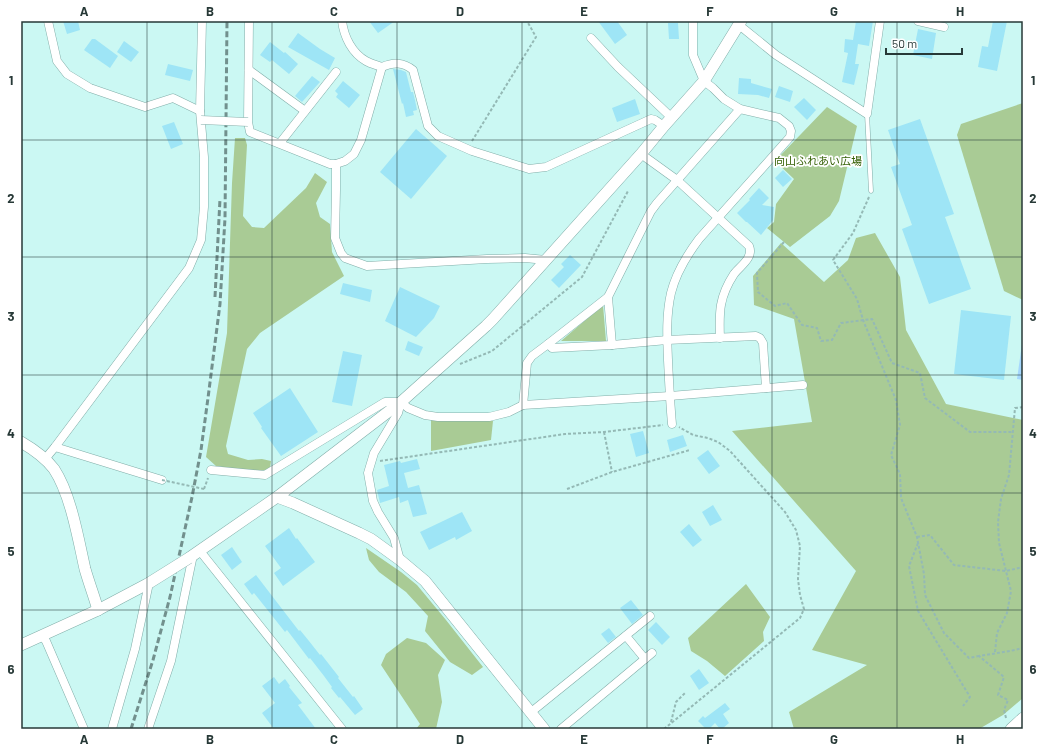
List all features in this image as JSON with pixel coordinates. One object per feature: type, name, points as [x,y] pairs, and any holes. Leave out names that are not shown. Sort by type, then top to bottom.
[{"type":"street","points":[[48,21],[57,61],[67,74],[90,88],[145,107],[174,98],[200,111]]},
{"type":"street","points":[[45,459],[189,268],[201,240],[204,207],[204,158],[200,111],[202,21]]},
{"type":"street","points":[[249,21],[248,122],[250,132],[330,164],[345,161],[354,154],[361,140],[382,67]]},
{"type":"street","points":[[342,21],[345,36],[354,51],[367,62],[382,67],[388,64],[406,64],[413,70],[428,126],[438,136],[472,151],[529,169],[534,169],[546,167],[651,119],[664,126]]},
{"type":"street","points":[[672,424],[667,340],[667,312],[672,291],[680,269],[695,244],[790,137],[791,131],[789,126],[779,118],[740,109],[724,99],[704,81],[693,55],[693,21]]},
{"type":"street","points":[[21,645],[98,610],[149,583],[194,555],[277,497],[401,402],[493,319],[641,154],[704,81],[740,23],[776,55],[867,114],[880,21]]},
{"type":"street","points":[[918,21],[944,27]]},
{"type":"street","points":[[591,38],[618,67],[672,118]]},
{"type":"street","points":[[249,70],[305,112]]},
{"type":"street","points":[[280,144],[336,72]]},
{"type":"street","points":[[523,405],[527,363],[532,356],[608,297],[651,211],[740,109]]},
{"type":"street","points":[[201,120],[248,122]]},
{"type":"street","points":[[641,154],[677,180],[749,246],[751,251],[750,256],[735,273],[723,295],[719,313],[720,338]]},
{"type":"street","points":[[336,164],[334,238],[345,258],[367,266],[495,259],[525,258],[546,260]]},
{"type":"street","points":[[608,297],[612,345]]},
{"type":"street","points":[[548,344],[552,348],[754,336],[762,340],[763,343],[766,388]]},
{"type":"street","points":[[211,470],[265,475],[385,402],[401,402],[408,408],[438,417],[489,417],[509,412],[523,405],[670,396],[803,385]]},
{"type":"street","points":[[400,560],[394,538],[373,501],[368,474],[374,453],[398,413],[401,402]]},
{"type":"street","points":[[21,442],[33,449],[45,459],[59,478],[69,503],[88,578],[98,610]]},
{"type":"street","points":[[55,447],[162,480]]},
{"type":"street","points":[[277,497],[372,539],[425,581],[544,729]]},
{"type":"street","points":[[148,729],[171,661],[194,555]]},
{"type":"street","points":[[194,555],[342,729]]},
{"type":"street","points":[[112,729],[135,649],[149,583]]},
{"type":"street","points":[[530,713],[650,616]]},
{"type":"street","points":[[42,636],[46,641],[84,729]]},
{"type":"street","points":[[626,636],[645,659]]},
{"type":"street","points":[[561,729],[652,653]]},
{"type":"street","points":[[1009,724],[1023,718]]},
{"type":"lane","points":[[867,114],[871,191]]},
{"type":"path","points":[[468,148],[536,37],[526,21]]},
{"type":"path","points":[[448,360],[457,365],[492,351],[582,277],[628,191]]},
{"type":"path","points":[[871,191],[853,233],[833,260],[857,299],[863,320],[896,400],[900,424],[891,455],[900,474],[901,498],[917,537],[924,574],[925,596],[944,634],[969,658],[1023,648]]},
{"type":"path","points":[[784,242],[757,273],[758,292],[775,306],[787,303],[802,324],[818,328],[821,341],[832,340],[841,323],[872,319],[892,363],[920,373],[925,398],[970,432],[1014,432]]},
{"type":"path","points":[[995,652],[997,633],[1007,613],[1010,591],[999,543],[998,522],[1001,499],[1009,475],[1015,408],[1023,407]]},
{"type":"path","points":[[371,463],[565,434],[604,432],[672,424],[693,435],[718,442],[730,451],[785,512],[796,530],[800,546],[798,579],[804,609],[800,618],[664,729]]},
{"type":"path","points":[[604,432],[612,472]]},
{"type":"path","points":[[567,488],[612,472],[690,450]]},
{"type":"path","points":[[162,480],[204,489],[211,470]]},
{"type":"path","points":[[917,537],[930,535],[954,565],[1006,571],[1023,567]]},
{"type":"path","points":[[918,542],[908,566],[918,611],[970,697],[963,706]]},
{"type":"path","points":[[979,656],[1004,677],[998,695],[1008,700],[1004,710],[1009,724]]},
{"type":"path","points":[[671,724],[676,702],[685,693]]},
{"type":"green space","points":[[1023,103],[1023,300],[1004,291],[957,135],[961,124]]},
{"type":"green space","name":"向山ふれあい広場","points":[[827,107],[857,126],[839,201],[830,216],[790,247],[767,228],[774,222],[776,204],[794,179],[775,161]]},
{"type":"green space","points":[[235,138],[245,138],[247,145],[243,216],[252,227],[264,228],[306,188],[315,173],[327,182],[316,203],[320,217],[330,224],[332,252],[344,276],[260,333],[247,349],[226,446],[228,454],[248,460],[262,459],[271,461],[270,469],[260,471],[216,466],[206,457],[227,333]]},
{"type":"green space","points":[[875,233],[900,277],[906,330],[946,404],[1023,420],[1023,698],[1003,715],[979,729],[794,729],[789,712],[867,665],[812,650],[856,571],[732,431],[812,422],[794,319],[754,305],[753,276],[781,243],[824,282],[848,260],[856,238]]},
{"type":"green space","points":[[603,305],[606,341],[561,341]]},
{"type":"green space","points":[[431,420],[493,421],[491,440],[431,451]]},
{"type":"green space","points":[[366,548],[417,585],[483,667],[472,675],[450,662],[425,631],[428,616],[406,592],[379,572],[369,560]]},
{"type":"green space","points":[[746,584],[770,617],[763,632],[764,641],[725,676],[707,661],[691,651],[688,638]]},
{"type":"green space","points":[[407,638],[426,643],[445,660],[438,675],[442,702],[436,729],[416,729],[420,724],[381,665],[386,654]]},
{"type":"water","points":[[1023,344],[1023,380],[1017,379]]},
{"type":"building","points":[[63,21],[78,21],[80,30],[67,34]]},
{"type":"building","points":[[369,21],[395,21],[378,33]]},
{"type":"building","points":[[598,21],[617,21],[627,35],[615,44]]},
{"type":"building","points":[[856,21],[873,21],[869,46],[858,44],[855,64],[859,64],[854,85],[842,82],[848,53],[844,52],[845,39],[853,40]]},
{"type":"building","points":[[993,21],[1007,21],[997,71],[978,67],[982,46],[988,47]]},
{"type":"building","points":[[668,23],[678,23],[679,39],[669,39]]},
{"type":"building","points":[[918,29],[936,33],[932,59],[913,55]]},
{"type":"building","points":[[298,33],[335,58],[329,70],[288,47]]},
{"type":"building","points":[[92,39],[95,39],[118,56],[110,68],[84,50]]},
{"type":"building","points":[[124,41],[139,52],[131,62],[117,52]]},
{"type":"building","points":[[270,42],[284,53],[285,52],[298,64],[289,74],[272,60],[270,62],[260,55]]},
{"type":"building","points":[[168,64],[193,70],[190,81],[165,75]]},
{"type":"building","points":[[393,69],[406,72],[417,110],[413,111],[414,115],[406,117]]},
{"type":"building","points":[[312,76],[320,82],[302,102],[295,96]]},
{"type":"building","points":[[739,78],[751,79],[751,83],[772,89],[769,98],[758,95],[738,94]]},
{"type":"building","points":[[343,81],[360,95],[349,108],[336,97],[338,94],[335,91]]},
{"type":"building","points":[[779,86],[793,91],[790,102],[775,97]]},
{"type":"building","points":[[804,98],[816,110],[807,120],[794,107]]},
{"type":"building","points":[[635,99],[640,114],[617,122],[612,108]]},
{"type":"building","points":[[920,119],[954,214],[945,217],[971,289],[929,304],[902,229],[912,225],[891,167],[900,164],[888,130]]},
{"type":"building","points":[[174,122],[183,144],[171,149],[162,126]]},
{"type":"building","points":[[416,129],[447,156],[411,199],[380,172]]},
{"type":"building","points":[[783,170],[792,179],[783,187],[775,178]]},
{"type":"building","points":[[759,188],[769,198],[762,205],[774,207],[773,220],[761,235],[737,213]]},
{"type":"building","points":[[570,255],[581,265],[559,288],[551,280],[564,267],[561,264]]},
{"type":"building","points":[[343,283],[372,290],[370,302],[340,294]]},
{"type":"building","points":[[400,287],[440,306],[434,318],[416,337],[385,321]]},
{"type":"building","points":[[961,310],[1011,316],[1004,380],[954,374]]},
{"type":"building","points":[[408,341],[423,347],[419,356],[405,350]]},
{"type":"building","points":[[343,351],[362,355],[352,406],[332,402]]},
{"type":"building","points":[[290,388],[318,432],[281,456],[261,428],[262,427],[253,413]]},
{"type":"building","points":[[643,431],[649,453],[636,457],[630,434]]},
{"type":"building","points":[[683,435],[687,446],[670,452],[667,440]]},
{"type":"building","points":[[708,450],[720,466],[709,474],[697,458]]},
{"type":"building","points":[[417,459],[420,469],[404,473],[408,488],[419,485],[427,514],[413,517],[408,500],[400,503],[399,497],[380,503],[377,490],[389,486],[384,465]]},
{"type":"building","points":[[713,505],[722,520],[710,526],[702,512]]},
{"type":"building","points":[[462,512],[472,531],[456,540],[455,537],[429,550],[420,532]]},
{"type":"building","points":[[689,524],[702,540],[693,547],[680,532]]},
{"type":"building","points":[[289,528],[315,562],[283,586],[274,573],[281,568],[265,546]]},
{"type":"building","points":[[232,547],[242,562],[232,570],[221,555]]},
{"type":"building","points":[[256,575],[299,631],[300,630],[320,655],[321,654],[363,709],[355,715],[331,688],[332,687],[324,676],[287,630],[285,632],[254,593],[252,595],[244,584]]},
{"type":"building","points":[[631,600],[643,615],[632,624],[620,608]]},
{"type":"building","points":[[656,622],[670,637],[662,645],[648,630]]},
{"type":"building","points":[[609,628],[616,637],[608,643],[601,634]]},
{"type":"building","points":[[699,669],[709,683],[699,690],[690,676]]},
{"type":"building","points":[[274,677],[279,684],[285,679],[290,686],[289,687],[302,703],[298,705],[316,729],[274,729],[262,713],[275,703],[262,686]]},
{"type":"building","points":[[725,703],[730,709],[723,714],[729,723],[722,729],[720,729],[715,723],[709,729],[706,729],[698,721],[703,716],[705,718]]},
{"type":"railway","points":[[131,729],[153,660],[170,597],[201,450],[220,304],[225,218],[227,21]]},
{"type":"railway","points":[[215,297],[220,199]]}]
